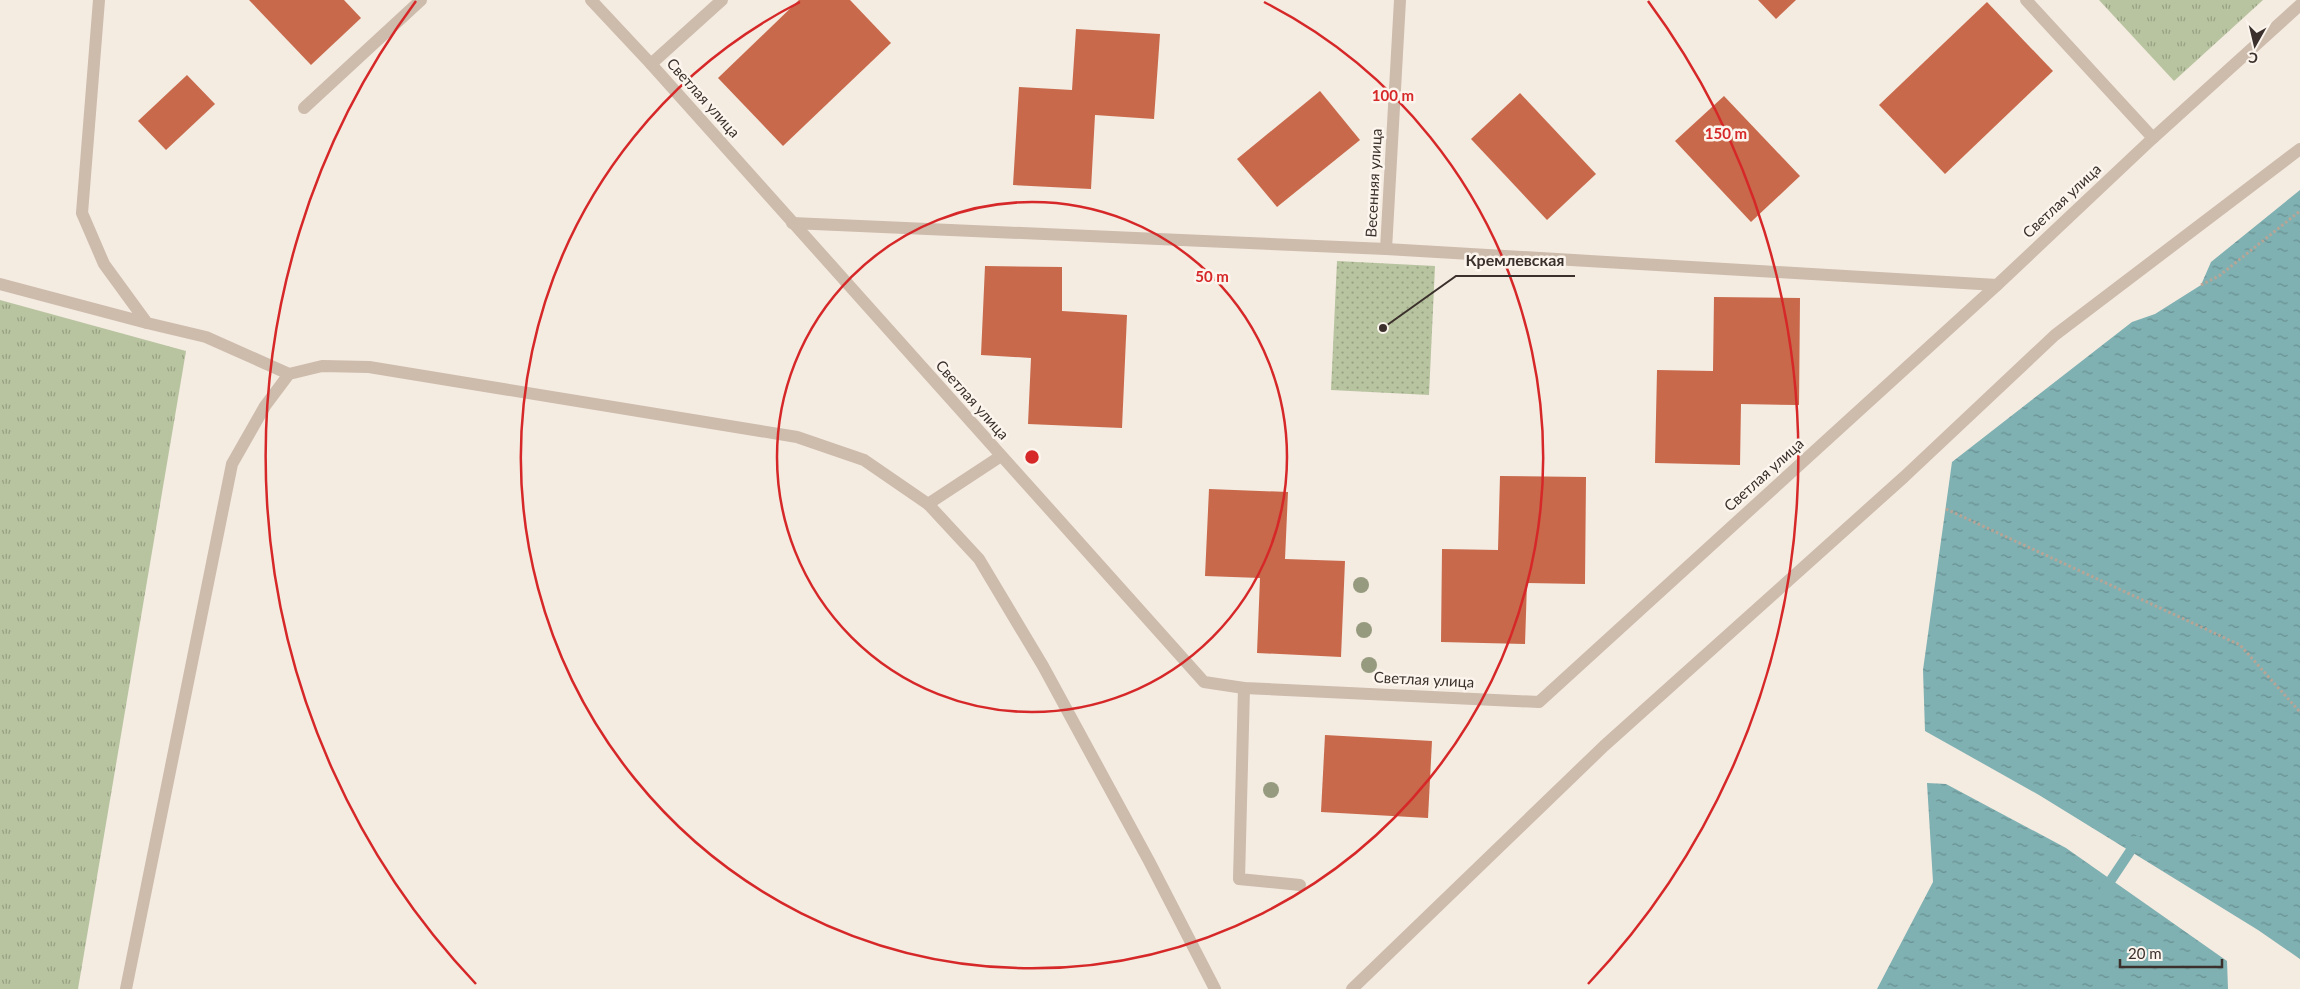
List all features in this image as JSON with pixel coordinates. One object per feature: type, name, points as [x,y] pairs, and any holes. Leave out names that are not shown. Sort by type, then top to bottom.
[{"type":"street","points":[[98,0],[82,213],[104,264],[147,323]]},
{"type":"street","points":[[304,108],[422,0]]},
{"type":"street","name":"Светлая улица","points":[[591,0],[651,64],[1204,682],[1244,688],[1539,702],[1997,285],[2153,138],[2300,4]]},
{"type":"street","points":[[651,64],[722,0]]},
{"type":"street","name":"Весенняя улица","points":[[1386,249],[1400,0]]},
{"type":"street","points":[[2026,0],[2153,138]]},
{"type":"street","points":[[1352,989],[1604,746],[1904,477],[2055,335],[2300,149]]},
{"type":"street","points":[[792,223],[1386,249],[1997,285]]},
{"type":"street","points":[[0,284],[206,337],[290,374]]},
{"type":"street","points":[[126,989],[232,464],[264,406],[290,374],[322,366],[370,367],[797,437],[864,460],[928,504],[979,559],[1047,675],[1149,861],[1215,989]]},
{"type":"street","points":[[928,504],[1001,456]]},
{"type":"street","points":[[1244,688],[1239,879],[1300,885]]},
{"type":"path","points":[[2201,285],[2219,276],[2300,211]]},
{"type":"path","points":[[1946,509],[2240,645],[2300,712]]},
{"type":"green space","points":[[2099,0],[2263,0],[2174,81]]},
{"type":"green space","points":[[1337,261],[1435,266],[1429,395],[1331,390]]},
{"type":"green space","points":[[0,300],[186,351],[78,989],[0,989]]},
{"type":"water","points":[[2300,190],[2300,959],[2258,930],[2039,795],[1925,731],[1923,670],[1952,462],[2132,322],[2155,314],[2201,285],[2211,262]]},
{"type":"water","points":[[1927,783],[1946,784],[2066,848],[2227,961],[2228,989],[1877,989],[1933,882]]},
{"type":"building","points":[[249,0],[344,0],[361,18],[311,65]]},
{"type":"building","points":[[799,0],[850,0],[891,43],[783,146],[718,78]]},
{"type":"building","points":[[1758,0],[1796,0],[1776,19]]},
{"type":"building","points":[[1987,2],[2053,71],[1945,174],[1879,105]]},
{"type":"building","points":[[1076,29],[1160,34],[1154,119],[1095,115],[1091,189],[1013,185],[1019,87],[1072,90]]},
{"type":"building","points":[[187,75],[215,104],[166,150],[138,121]]},
{"type":"building","points":[[1320,91],[1360,140],[1277,207],[1237,159]]},
{"type":"building","points":[[1520,93],[1596,174],[1547,220],[1471,139]]},
{"type":"building","points":[[1724,96],[1800,176],[1751,222],[1675,141]]},
{"type":"building","points":[[985,266],[1062,267],[1062,311],[1127,315],[1122,428],[1028,424],[1031,358],[981,355]]},
{"type":"building","points":[[1714,297],[1800,298],[1799,405],[1741,404],[1740,465],[1655,463],[1657,370],[1713,371]]},
{"type":"building","points":[[1500,476],[1586,477],[1585,584],[1527,583],[1525,644],[1441,642],[1442,549],[1498,550]]},
{"type":"building","points":[[1209,489],[1288,492],[1285,559],[1345,561],[1341,657],[1257,653],[1260,578],[1205,576]]},
{"type":"building","points":[[1325,735],[1432,741],[1428,818],[1321,812]]},
{"type":"waterway","points":[[2105,889],[2137,841]]},
{"type":"place","name":"Кремлевская","points":[[1383,328]]}]
